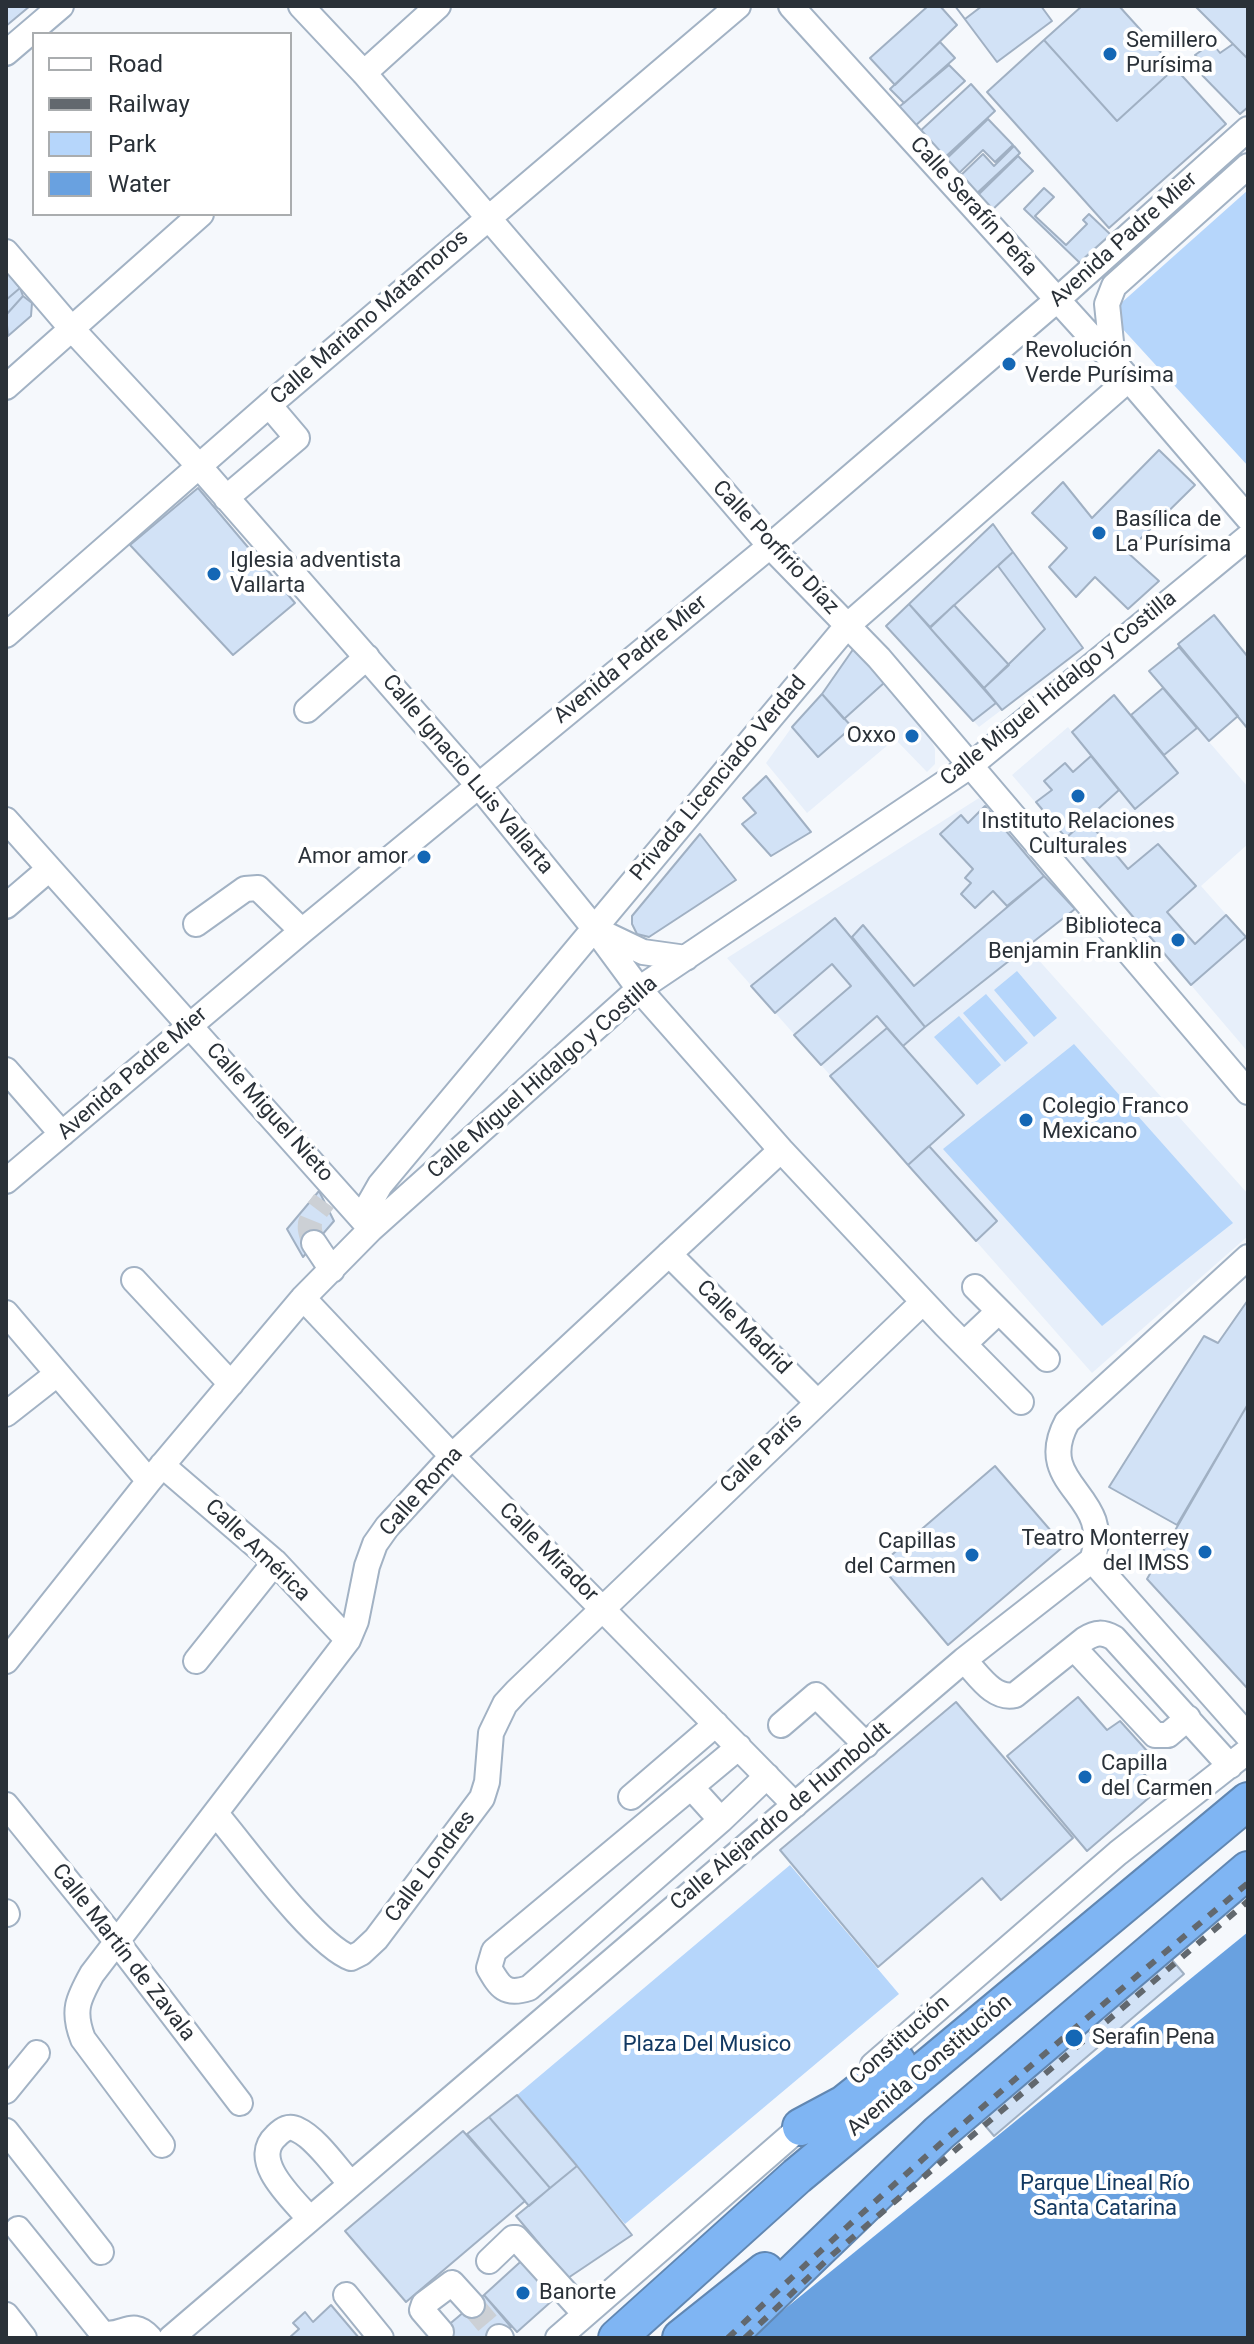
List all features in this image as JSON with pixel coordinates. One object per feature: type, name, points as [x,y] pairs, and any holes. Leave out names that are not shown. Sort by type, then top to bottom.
[{"type":"highway","points":[[801,2127],[844,2104],[1010,1971],[1130,1871],[1242,1766]]},
{"type":"highway","name":"Avenida Constitución","points":[[617,2338],[797,2176],[1248,1801]]},
{"type":"highway","points":[[681,2338],[939,2133],[1248,1870]]},
{"type":"highway","points":[[726,2338],[939,2133]]},
{"type":"street","points":[[6,53],[61,6]]},
{"type":"street","name":"Calle Porfirio Díaz","points":[[301,6],[364,73],[770,546],[879,658],[1248,1092]]},
{"type":"street","points":[[364,73],[438,6]]},
{"type":"street","name":"Calle Mariano Matamoros","points":[[6,635],[198,465],[738,6]]},
{"type":"street","name":"Calle Serafín Peña","points":[[791,6],[1121,370],[1248,518]]},
{"type":"street","name":"Avenida Padre Mier","points":[[6,1181],[302,931],[770,546],[1057,300],[1248,129]]},
{"type":"street","points":[[1121,370],[1107,304],[1114,286],[1248,166]]},
{"type":"street","points":[[6,387],[199,216]]},
{"type":"street","name":"Calle Ignacio Luis Vallarta","points":[[6,252],[71,328],[198,465],[478,785],[594,928],[639,989],[781,1150],[1021,1402]]},
{"type":"street","name":"Privada Licenciado Verdad","points":[[373,1227],[368,1206],[380,1185],[847,626],[1121,370]]},
{"type":"street","points":[[226,498],[297,438],[269,405]]},
{"type":"street","name":"Calle Miguel Hidalgo y Costilla","points":[[6,1661],[156,1473],[303,1298],[373,1227],[639,989],[970,766],[1248,537]]},
{"type":"street","points":[[307,710],[367,657]]},
{"type":"street","name":"Calle Miguel Nieto","points":[[6,820],[189,1025],[329,1194],[373,1227]]},
{"type":"street","points":[[6,906],[48,870]]},
{"type":"street","points":[[196,924],[245,889],[258,888],[302,931]]},
{"type":"street","points":[[594,928],[643,952],[686,958]]},
{"type":"street","points":[[6,1070],[62,1134]]},
{"type":"street","name":"Calle Roma","points":[[162,2145],[83,2039],[76,2023],[77,2005],[92,1974],[217,1815],[348,1640],[356,1621],[367,1566],[375,1544],[387,1527],[452,1456],[781,1150]]},
{"type":"street","points":[[314,1243],[332,1270]]},
{"type":"street","name":"Calle Madrid","points":[[669,1254],[817,1402]]},
{"type":"street","points":[[1248,1257],[1067,1422],[1058,1438],[1062,1471],[1094,1517],[1099,1531],[1092,1560],[1248,1736]]},
{"type":"street","points":[[134,1280],[231,1384]]},
{"type":"street","points":[[975,1287],[1047,1359]]},
{"type":"street","name":"Calle Mirador","points":[[303,1298],[452,1456],[795,1805]]},
{"type":"street","name":"Calle París","points":[[601,1608],[923,1302]]},
{"type":"street","points":[[964,1344],[999,1311]]},
{"type":"street","name":"Calle América","points":[[6,1313],[57,1374],[156,1473],[275,1562],[348,1640]]},
{"type":"street","points":[[6,1414],[57,1374]]},
{"type":"street","name":"Calle Alejandro de Humboldt","points":[[171,2338],[964,1660],[1092,1560]]},
{"type":"street","points":[[196,1661],[275,1562]]},
{"type":"street","name":"Calle Londres","points":[[217,1815],[315,1933],[338,1953],[351,1958],[361,1953],[376,1939],[482,1798],[487,1782],[491,1733],[505,1704],[601,1608]]},
{"type":"street","points":[[964,1660],[994,1690],[1007,1697],[1015,1695],[1094,1634],[1105,1633],[1114,1638],[1188,1718],[1242,1766]]},
{"type":"street","points":[[1074,1648],[1155,1735],[1168,1735],[1188,1718]]},
{"type":"street","points":[[781,1725],[816,1695],[866,1745]]},
{"type":"street","points":[[631,1797],[716,1724]]},
{"type":"street","points":[[739,1747],[494,1951],[489,1968],[497,1982],[505,1989],[516,1992],[529,1988],[767,1776]]},
{"type":"street","points":[[692,1788],[721,1820]]},
{"type":"street","name":"Calle Martín de Zavala","points":[[6,1805],[117,1942],[240,2103]]},
{"type":"street","points":[[6,2091],[37,2053]]},
{"type":"street","points":[[558,2338],[801,2127]]},
{"type":"street","points":[[310,2219],[267,2161],[267,2149],[273,2138],[286,2128],[296,2128],[351,2184]]},
{"type":"street","points":[[6,2131],[101,2252]]},
{"type":"street","points":[[18,2229],[102,2333],[109,2335],[134,2327],[142,2329],[150,2338]]},
{"type":"street","points":[[489,2261],[516,2238],[585,2314]]},
{"type":"street","points":[[441,2332],[422,2310],[424,2304],[452,2283],[472,2305]]},
{"type":"street","points":[[346,2295],[381,2338]]},
{"type":"street","points":[[6,2315],[24,2338]]},
{"type":"shaded area","points":[[993,524],[1083,648],[979,727],[886,626]]},
{"type":"shaded area","points":[[885,682],[929,735],[935,749],[935,764],[927,772],[895,739],[807,813],[766,763],[792,727],[818,757],[844,719]]},
{"type":"shaded area","points":[[1068,727],[1135,809],[1178,773],[1164,755],[1197,728],[1248,787],[1248,844],[1201,886],[1248,939],[1248,1052],[1012,775]]},
{"type":"shaded area","name":"Colegio Franco Mexicano","points":[[979,798],[1075,909],[1027,947],[1248,1194],[1248,1236],[1092,1373],[727,958]]},
{"type":"green space","points":[[1248,190],[1248,466],[1120,326],[1120,304]]},
{"type":"green space","points":[[1017,971],[1057,1018],[1034,1037],[994,990]]},
{"type":"green space","points":[[986,994],[1028,1043],[1005,1062],[963,1013]]},
{"type":"green space","points":[[959,1016],[1001,1065],[977,1085],[934,1037]]},
{"type":"green space","points":[[1074,1044],[1233,1223],[1102,1326],[943,1149]]},
{"type":"green space","name":"Plaza Del Musico","points":[[790,1865],[899,1994],[625,2224],[517,2095]]},
{"type":"water","name":"Parque Lineal Río Santa Catarina","points":[[1248,1932],[1248,2338],[752,2338],[765,2325]]},
{"type":"building","points":[[6,6],[30,6],[6,26]]},
{"type":"building","points":[[928,6],[940,6],[957,25],[895,85],[870,58]]},
{"type":"building","points":[[955,6],[982,6],[965,19]]},
{"type":"building","points":[[955,6],[1041,6],[1052,21],[997,62]]},
{"type":"building","name":"Semillero Purísima","points":[[1082,6],[1119,6],[1175,68],[1117,121],[1044,40]]},
{"type":"building","points":[[1195,6],[1248,6],[1248,59]]},
{"type":"building","points":[[1044,40],[1117,121],[1175,68],[1226,124],[1109,228],[987,92]]},
{"type":"building","points":[[940,42],[955,58],[904,103],[890,89]]},
{"type":"building","points":[[1212,43],[1220,53],[1233,44],[1248,59],[1248,107],[1240,114],[1199,72],[1208,66],[1195,55]]},
{"type":"building","points":[[949,65],[965,81],[915,126],[899,107]]},
{"type":"building","points":[[971,84],[995,111],[941,161],[917,134]]},
{"type":"building","points":[[988,119],[1013,145],[995,162],[983,150],[954,178],[941,164]]},
{"type":"building","points":[[1014,146],[1020,153],[974,196],[957,179],[983,154],[994,166]]},
{"type":"building","points":[[1018,156],[1033,171],[990,212],[976,197]]},
{"type":"building","points":[[1044,188],[1054,197],[1035,216],[1066,245],[1087,224],[1083,220],[1089,214],[1111,235],[1082,265],[1024,209]]},
{"type":"building","points":[[6,271],[20,288],[6,300]]},
{"type":"building","points":[[20,288],[23,296],[6,315],[6,300]]},
{"type":"building","points":[[23,296],[32,303],[31,316],[8,336],[6,315]]},
{"type":"building","name":"Basílica de La Purísima","points":[[1159,450],[1195,485],[1127,552],[1159,581],[1128,609],[1095,577],[1076,597],[1049,567],[1067,548],[1032,513],[1063,482],[1092,518]]},
{"type":"building","name":"Iglesia adventista Vallarta","points":[[198,488],[295,603],[233,655],[130,545]]},
{"type":"building","points":[[993,524],[1013,552],[930,627],[909,604]]},
{"type":"building","points":[[1013,552],[1083,648],[1002,710],[984,688],[1045,629],[998,566]]},
{"type":"building","points":[[909,604],[996,703],[973,721],[886,626]]},
{"type":"building","points":[[954,605],[1009,665],[984,688],[930,628]]},
{"type":"building","points":[[1214,615],[1248,657],[1248,729],[1178,644]]},
{"type":"building","points":[[1179,647],[1238,716],[1209,741],[1149,671]]},
{"type":"building","points":[[854,648],[885,682],[844,719],[822,694]]},
{"type":"building","points":[[1163,688],[1197,728],[1164,755],[1131,715]]},
{"type":"building","points":[[822,694],[852,727],[818,757],[792,727]]},
{"type":"building","points":[[1114,695],[1178,773],[1135,809],[1072,732]]},
{"type":"building","name":"Instituto Relaciones Culturales","points":[[1091,756],[1119,790],[1066,838],[1036,802],[1052,790],[1044,781],[1065,763],[1073,772]]},
{"type":"building","points":[[766,776],[811,832],[771,856],[742,824],[756,813],[743,798]]},
{"type":"building","points":[[985,806],[1044,876],[1007,906],[993,891],[975,908],[961,894],[971,883],[965,878],[973,869],[940,834],[961,815],[968,823]]},
{"type":"building","points":[[1086,819],[1128,869],[1158,844],[1196,886],[1167,912],[1195,944],[1226,915],[1246,937],[1191,985],[1066,838]]},
{"type":"building","points":[[700,834],[736,880],[649,937],[637,934],[632,916]]},
{"type":"building","points":[[1044,876],[1075,909],[925,1027],[852,937],[863,925],[914,986]]},
{"type":"building","points":[[835,918],[925,1027],[903,1046],[877,1016],[821,1065],[794,1035],[851,986],[832,964],[775,1013],[751,986]]},
{"type":"building","points":[[887,1028],[964,1115],[908,1165],[830,1076]]},
{"type":"building","points":[[929,1146],[997,1221],[976,1241],[908,1165]]},
{"type":"building","points":[[319,1191],[334,1221],[303,1257],[287,1229]]},
{"type":"building","points":[[1248,1300],[1248,1404],[1177,1525],[1109,1487],[1204,1336],[1218,1343]]},
{"type":"building","name":"Teatro Monterrey del IMSS","points":[[1248,1404],[1248,1689],[1147,1579]]},
{"type":"building","name":"Capillas del Carmen","points":[[995,1466],[1064,1546],[948,1645],[880,1565]]},
{"type":"building","name":"Capilla del Carmen","points":[[1078,1697],[1107,1730],[1120,1721],[1148,1752],[1135,1763],[1158,1790],[1087,1851],[1007,1756]]},
{"type":"building","points":[[956,1702],[1073,1838],[1001,1900],[982,1878],[878,1967],[780,1850]]},
{"type":"building","name":"Serafin Pena","points":[[1155,1940],[1184,1974],[994,2136],[965,2102]]},
{"type":"building","points":[[517,2095],[577,2166],[550,2188],[489,2117]]},
{"type":"building","points":[[489,2117],[550,2188],[529,2206],[467,2134]]},
{"type":"building","points":[[463,2131],[525,2201],[406,2302],[345,2231]]},
{"type":"building","points":[[577,2166],[632,2235],[568,2278],[516,2216]]},
{"type":"building","name":"Banorte","points":[[529,2254],[563,2291],[517,2332],[484,2295]]},
{"type":"building","points":[[484,2295],[511,2327],[498,2338],[433,2338]]},
{"type":"building","points":[[331,2305],[359,2338],[289,2338],[299,2329],[293,2323],[305,2312],[313,2322]]},
{"type":"tunnel","points":[[314,1243],[311,1220],[324,1201]]},
{"type":"tunnel","points":[[472,2305],[499,2337]]},
{"type":"railway","points":[[728,2338],[919,2163],[1248,1883]]},
{"type":"railway","points":[[745,2338],[832,2255],[1248,1901]]},
{"type":"place","name":"Semillero Purísima","points":[[1110,54]]},
{"type":"place","name":"Revolución Verde Purísima","points":[[1009,364]]},
{"type":"place","name":"Basílica de La Purísima","points":[[1099,533]]},
{"type":"place","name":"Iglesia adventista Vallarta","points":[[214,574]]},
{"type":"place","name":"Oxxo","points":[[912,736]]},
{"type":"place","name":"Instituto Relaciones Culturales","points":[[1078,796]]},
{"type":"place","name":"Amor amor","points":[[424,857]]},
{"type":"place","name":"Biblioteca Benjamin Franklin","points":[[1178,940]]},
{"type":"place","name":"Colegio Franco Mexicano","points":[[1026,1120]]},
{"type":"place","name":"Teatro Monterrey del IMSS","points":[[1205,1552]]},
{"type":"place","name":"Capillas del Carmen","points":[[972,1555]]},
{"type":"place","name":"Capilla del Carmen","points":[[1085,1777]]},
{"type":"place","name":"Serafin Pena","points":[[1074,2038]]},
{"type":"place","name":"Banorte","points":[[523,2293]]}]
